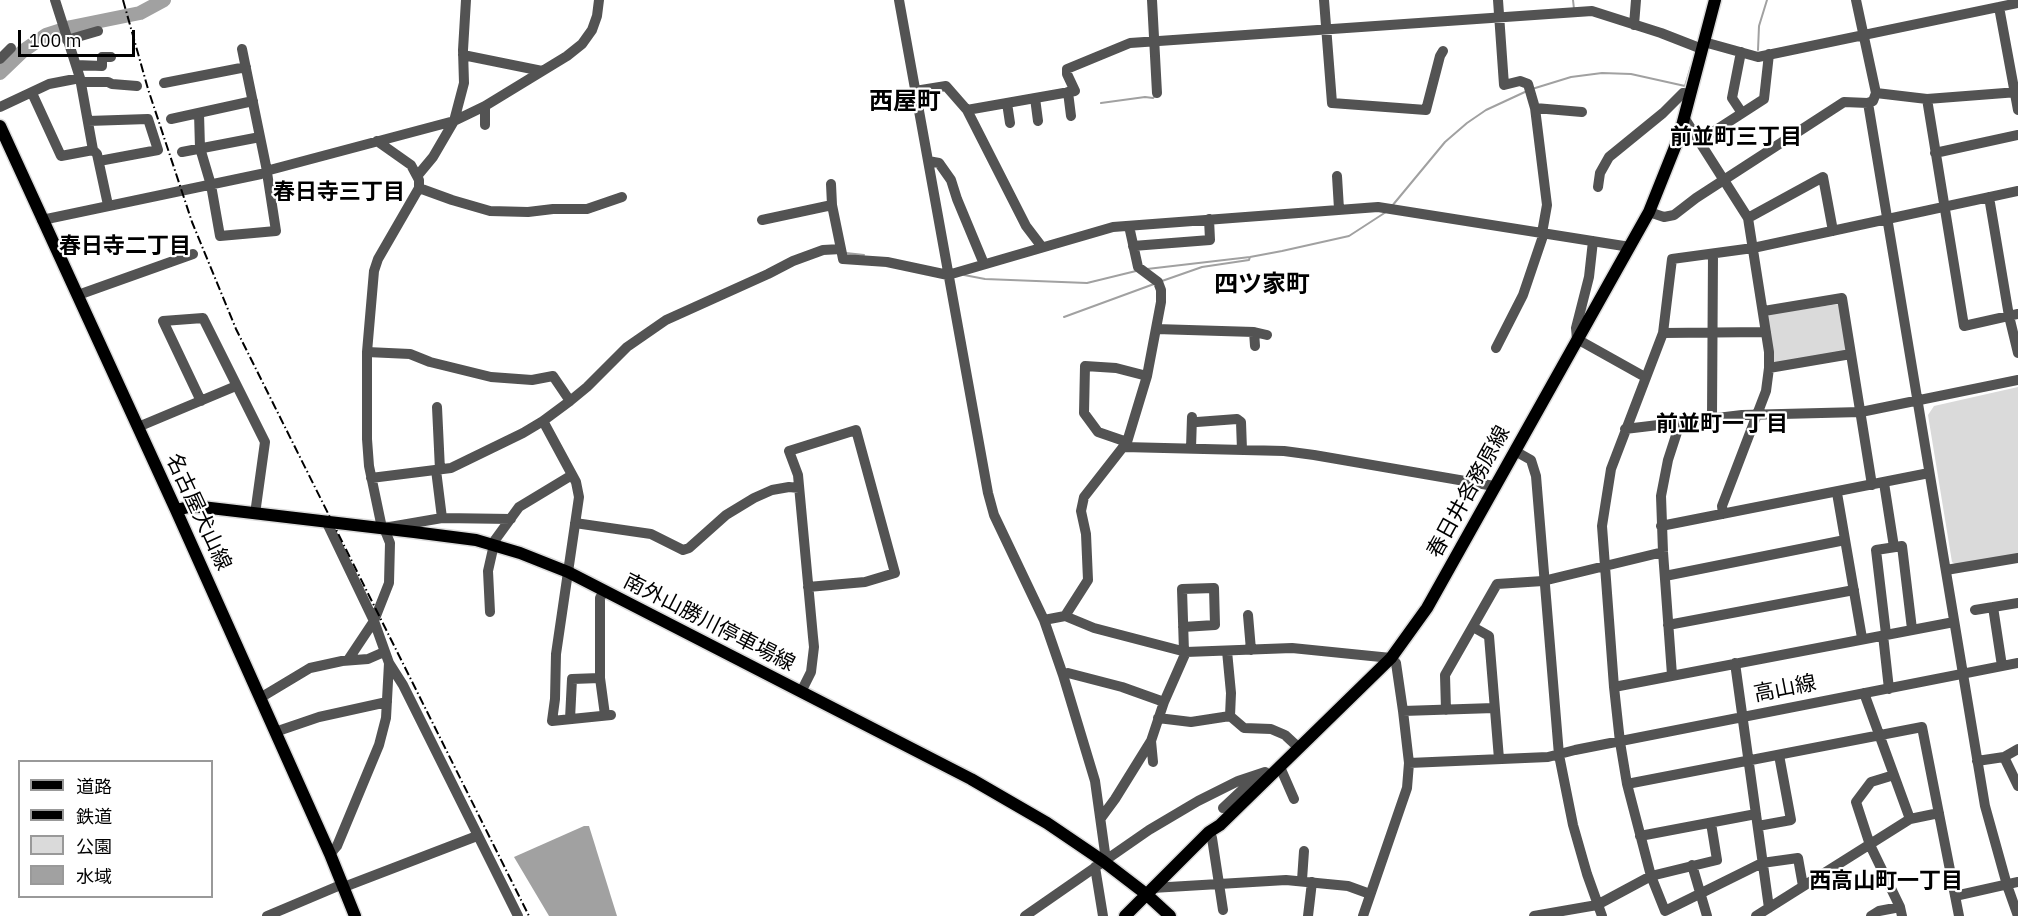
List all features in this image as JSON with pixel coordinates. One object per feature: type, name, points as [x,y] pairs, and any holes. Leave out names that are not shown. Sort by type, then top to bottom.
[{"type":"main road","name":"春日井各務原線","points":[[1125,916],[1209,832],[1220,825],[1265,775],[1280,767],[1391,658],[1427,608],[1649,212],[1665,176],[1685,119],[1715,0]]},
{"type":"main road","name":"名古屋犬山線","points":[[0,126],[177,510],[344,885],[355,916]]},
{"type":"main road","name":"南外山勝川停車場線","points":[[177,510],[202,507],[476,540],[520,553],[568,572],[971,779],[1047,823],[1101,862],[1149,891],[1170,916]]},
{"type":"street","points":[[55,0],[80,80],[93,150],[99,161],[108,205]]},
{"type":"street","points":[[418,175],[433,157],[454,122],[464,83],[466,0]]},
{"type":"street","points":[[42,220],[261,174],[454,122],[485,106],[582,44],[592,30],[599,0]]},
{"type":"street","points":[[899,0],[994,515],[1044,620],[1095,781],[1101,818],[1103,916]]},
{"type":"street","points":[[1152,0],[1157,93]]},
{"type":"street","points":[[1324,0],[1332,103],[1426,110],[1443,51]]},
{"type":"street","points":[[1496,348],[1523,295],[1543,233],[1547,205],[1535,108],[1528,84],[1520,81],[1504,85],[1498,0]]},
{"type":"street","points":[[1635,25],[1636,0]]},
{"type":"street","points":[[1649,212],[1664,217],[1674,215],[1723,180],[1844,102],[1868,103],[1873,101],[1876,93],[1856,0]]},
{"type":"street","points":[[967,110],[1075,91],[1067,75],[1067,69],[1130,43],[1500,18],[1593,6],[1635,25],[1703,45],[1758,57],[1991,6],[2018,3]]},
{"type":"street","points":[[1991,6],[2013,52],[2009,69],[2016,92],[2018,110]]},
{"type":"street","points":[[67,38],[98,31]]},
{"type":"street","points":[[0,59],[10,48]]},
{"type":"street","points":[[198,113],[200,148],[211,185],[220,236],[276,231],[242,49]]},
{"type":"street","points":[[1741,52],[1732,98],[1742,113]]},
{"type":"street","points":[[1699,141],[1764,99],[1769,54]]},
{"type":"street","points":[[463,55],[542,71]]},
{"type":"street","points":[[76,65],[102,66],[102,57],[111,57]]},
{"type":"street","points":[[164,83],[246,67]]},
{"type":"street","points":[[0,107],[49,84],[107,77],[112,84],[137,86]]},
{"type":"street","points":[[915,91],[946,86],[967,110],[1026,226],[1042,248]]},
{"type":"street","points":[[1068,92],[1071,116]]},
{"type":"street","points":[[1876,93],[1927,99],[2016,92]]},
{"type":"street","points":[[32,93],[62,156],[93,150]]},
{"type":"street","points":[[1598,187],[1600,173],[1609,157],[1663,113],[1683,93],[1690,94]]},
{"type":"street","points":[[1035,98],[1038,121]]},
{"type":"street","points":[[1927,99],[1964,326],[2014,315]]},
{"type":"street","points":[[171,119],[253,101]]},
{"type":"street","points":[[1007,103],[1010,123]]},
{"type":"street","points":[[1868,103],[1985,806],[2013,884],[2018,916]]},
{"type":"street","points":[[485,106],[485,125]]},
{"type":"street","points":[[1535,108],[1582,112]]},
{"type":"street","points":[[88,122],[148,119],[158,150],[99,161]]},
{"type":"street","points":[[1685,119],[1748,218],[1764,311],[1769,368],[1766,391],[1722,506],[1723,514]]},
{"type":"street","points":[[1935,153],[2018,135]]},
{"type":"street","points":[[182,152],[260,137]]},
{"type":"street","points":[[348,660],[374,621],[388,584],[390,543],[383,528],[371,478],[367,439],[367,352],[374,271],[378,259],[419,188],[418,175],[411,165],[377,141]]},
{"type":"street","points":[[928,161],[939,162],[951,180],[984,264]]},
{"type":"street","points":[[1336,176],[1339,209]]},
{"type":"street","points":[[1748,218],[1823,177],[1833,231]]},
{"type":"street","points":[[831,184],[832,205],[843,259],[887,262],[948,271],[984,264],[1113,227],[1378,207],[1630,247]]},
{"type":"street","points":[[419,188],[490,211],[587,210],[621,198]]},
{"type":"street","points":[[1803,886],[1798,858],[1762,862],[1665,911],[1640,836],[1627,784],[1614,687],[1602,526],[1611,468],[1663,333],[1672,259],[1753,248],[2018,191]]},
{"type":"street","points":[[1989,197],[2014,315],[2018,353]]},
{"type":"street","points":[[762,220],[832,205]]},
{"type":"street","points":[[1133,246],[1210,240],[1209,219]]},
{"type":"street","points":[[1065,616],[1088,580],[1086,534],[1082,512],[1084,497],[1125,444],[1147,376],[1161,302],[1158,282],[1138,267],[1129,226]]},
{"type":"street","points":[[1593,241],[1589,277],[1576,328],[1577,339],[1645,377]]},
{"type":"street","points":[[371,478],[451,468],[523,433],[570,401],[627,347],[666,320],[808,254],[841,249]]},
{"type":"street","points":[[78,295],[193,254]]},
{"type":"street","points":[[1712,417],[1713,254]]},
{"type":"street","points":[[1764,311],[1842,298],[1872,485]]},
{"type":"street","points":[[201,400],[163,321],[203,318],[265,442],[255,514]]},
{"type":"street","points":[[1156,329],[1267,334]]},
{"type":"street","points":[[1254,332],[1254,346]]},
{"type":"street","points":[[1663,333],[1766,332]]},
{"type":"street","points":[[367,352],[410,354],[430,362],[491,377],[532,380],[553,376],[570,401]]},
{"type":"street","points":[[1769,368],[1851,354]]},
{"type":"street","points":[[1147,376],[1116,368],[1085,366],[1084,413],[1098,432],[1125,444],[1314,454],[1494,486]]},
{"type":"street","points":[[1625,429],[1712,417],[1861,412],[2018,380]]},
{"type":"street","points":[[138,427],[236,386]]},
{"type":"street","points":[[437,407],[438,470],[442,518]]},
{"type":"street","points":[[1191,448],[1195,419],[1237,419],[1241,422],[1242,450]]},
{"type":"street","points":[[543,421],[579,488],[556,654],[552,721],[608,715],[600,678],[600,598],[604,591]]},
{"type":"street","points":[[1672,675],[1661,526],[1661,496],[1668,460],[1680,423]]},
{"type":"street","points":[[801,692],[811,672],[814,648],[808,587],[798,476],[789,451],[856,430],[895,573],[865,582],[808,587]]},
{"type":"street","points":[[1515,451],[1531,460],[1536,476],[1559,755],[1573,825],[1602,916]]},
{"type":"street","points":[[1661,526],[1929,473]]},
{"type":"street","points":[[490,612],[488,571],[493,545],[519,507],[572,475]]},
{"type":"street","points":[[1884,483],[1894,547]]},
{"type":"street","points":[[575,523],[651,534],[683,550],[689,548],[726,515],[754,498],[772,490],[799,488]]},
{"type":"street","points":[[1837,493],[1862,638]]},
{"type":"street","points":[[383,528],[442,518],[511,519]]},
{"type":"street","points":[[327,523],[382,640],[386,658],[387,702],[386,718],[379,745],[338,846],[330,854]]},
{"type":"street","points":[[1665,576],[1845,540]]},
{"type":"street","points":[[1889,689],[1876,550],[1902,546],[1912,629]]},
{"type":"street","points":[[1446,710],[1445,675],[1497,584],[1543,581],[1663,552]]},
{"type":"street","points":[[1946,570],[2018,558]]},
{"type":"street","points":[[1101,818],[1116,799],[1151,741],[1185,652],[1183,627],[1182,589],[1214,588],[1215,625],[1183,627]]},
{"type":"street","points":[[1668,625],[1854,590]]},
{"type":"street","points":[[1975,610],[2018,603]]},
{"type":"street","points":[[1994,607],[2001,666]]},
{"type":"street","points":[[1248,615],[1251,650]]},
{"type":"street","points":[[1044,620],[1065,616],[1094,628],[1185,652],[1292,648],[1391,658],[1396,663],[1403,711],[1409,763],[1407,788],[1363,916]]},
{"type":"street","points":[[1614,687],[1954,622]]},
{"type":"street","points":[[1473,627],[1489,636],[1499,759]]},
{"type":"street","points":[[1227,651],[1231,693],[1230,716]]},
{"type":"street","points":[[260,698],[310,668],[348,660],[386,658]]},
{"type":"street","points":[[386,658],[403,685],[518,916]]},
{"type":"street","points":[[1735,663],[1769,908]]},
{"type":"street","name":"高山線","points":[[1409,763],[1548,758],[2018,663]]},
{"type":"street","points":[[1063,675],[1068,674],[1122,687],[1164,702]]},
{"type":"street","points":[[570,719],[572,679],[600,678]]},
{"type":"street","points":[[1864,693],[1910,819]]},
{"type":"street","points":[[275,732],[319,717],[387,702]]},
{"type":"street","points":[[1403,711],[1494,708]]},
{"type":"street","points":[[1158,718],[1191,722],[1230,716],[1244,728],[1271,729],[1285,735],[1299,748]]},
{"type":"street","points":[[1627,784],[1922,727],[1959,916]]},
{"type":"street","points":[[1151,741],[1153,762]]},
{"type":"street","points":[[1977,761],[2004,757],[2018,749]]},
{"type":"street","points":[[1640,836],[1711,823],[1791,820],[1779,755]]},
{"type":"street","points":[[2004,757],[2018,786]]},
{"type":"street","points":[[1280,767],[1294,799]]},
{"type":"street","points":[[1025,916],[1149,830],[1198,801],[1238,781],[1265,775]]},
{"type":"street","points":[[1223,808],[1265,775]]},
{"type":"street","points":[[1871,916],[1879,910],[1901,911],[1870,844],[1856,802],[1871,782],[1894,775]]},
{"type":"street","points":[[1756,916],[1910,819],[1939,813]]},
{"type":"street","points":[[1534,916],[1561,914],[1597,905],[1652,876],[1717,860],[1711,823]]},
{"type":"street","points":[[1209,832],[1212,838],[1224,910]]},
{"type":"street","points":[[267,916],[477,836]]},
{"type":"street","points":[[1304,851],[1308,916]]},
{"type":"street","points":[[1692,865],[1707,916]]},
{"type":"street","points":[[1149,891],[1220,884],[1307,881],[1348,886],[1370,894]]},
{"type":"street","points":[[1955,896],[2013,884]]},
{"type":"green space","points":[[1839,304],[1847,349],[1845,352],[1776,363],[1773,361],[1767,317],[1770,314]]},
{"type":"green space","points":[[2018,387],[2018,554],[1955,564],[1952,562],[1928,415],[1934,406]]},
{"type":"water","points":[[584,826],[589,826],[617,916],[549,916],[514,857]]},
{"type":"waterway","points":[[0,73],[23,51],[46,35],[71,27],[140,13],[164,0]]},
{"type":"waterway","points":[[1573,0],[1574,9]]},
{"type":"waterway","points":[[1758,50],[1759,26],[1767,0]]},
{"type":"waterway","points":[[1532,89],[1571,77],[1602,73],[1631,74],[1685,86],[1691,66]]},
{"type":"waterway","points":[[1392,206],[1445,142],[1467,123],[1486,110],[1527,91]]},
{"type":"waterway","points":[[1101,103],[1155,96]]},
{"type":"waterway","points":[[1147,269],[1250,257],[1349,236],[1386,212]]},
{"type":"waterway","points":[[846,253],[864,255]]},
{"type":"waterway","points":[[1162,281],[1202,267],[1249,260],[1250,257]]},
{"type":"waterway","points":[[964,275],[985,279],[1087,283],[1136,271]]},
{"type":"waterway","points":[[1064,317],[1154,284]]},
{"type":"railway","points":[[123,0],[148,89],[192,222],[236,329],[529,916]]},
{"type":"district","name":"西屋町","points":[[905,102]]},
{"type":"district","name":"前並町三丁目","points":[[1736,138]]},
{"type":"district","name":"春日寺三丁目","points":[[339,193]]},
{"type":"district","name":"春日寺二丁目","points":[[125,247]]},
{"type":"district","name":"四ツ家町","points":[[1262,285]]},
{"type":"district","name":"前並町一丁目","points":[[1722,425]]},
{"type":"district","name":"西高山町一丁目","points":[[1886,882]]}]
